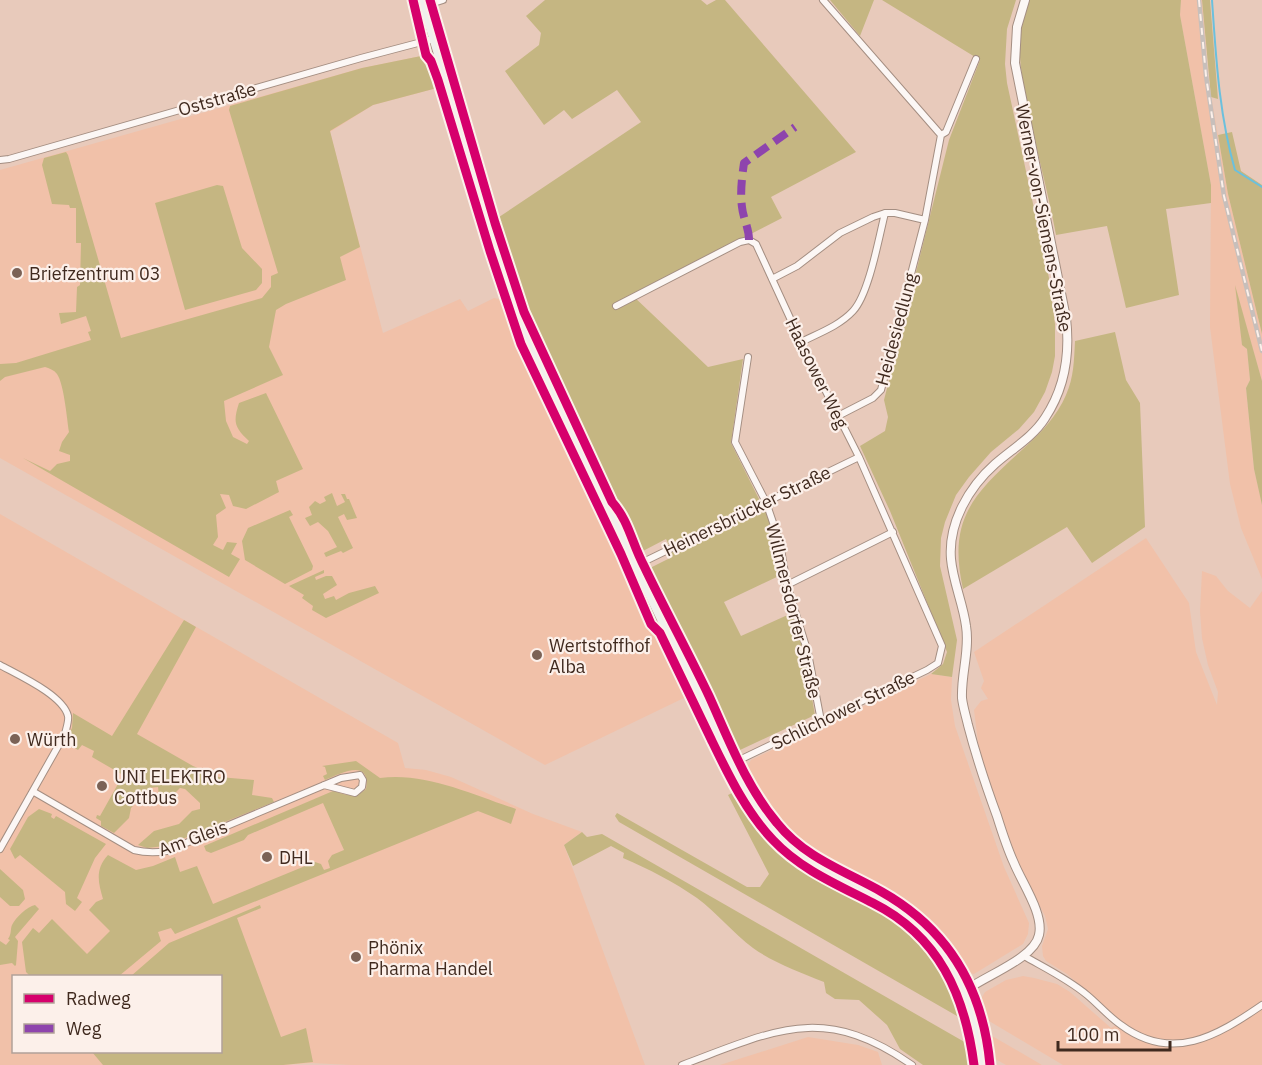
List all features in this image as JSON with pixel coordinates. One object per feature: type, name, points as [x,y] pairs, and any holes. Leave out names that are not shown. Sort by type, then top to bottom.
[{"type":"main road","points":[[423,3],[527,337],[731,764],[761,815],[789,847],[813,865],[877,898],[915,922],[937,945],[965,991],[979,1045],[981,1065]]},
{"type":"street","points":[[423,3],[443,0]]},
{"type":"street","points":[[823,0],[941,135]]},
{"type":"street","name":"Werner-von-Siemens-Straße","points":[[965,991],[1024,956],[1039,937],[1040,923],[1013,861],[989,796],[970,732],[962,699],[968,642],[966,625],[953,580],[951,556],[959,511],[970,492],[995,464],[1028,437],[1045,418],[1059,390],[1066,364],[1068,335],[1066,318],[1015,63],[1017,27],[1025,0]]},
{"type":"street","name":"Oststraße","points":[[0,160],[434,39]]},
{"type":"street","name":"Heidesiedlung","points":[[838,416],[873,398],[881,390],[925,220],[941,135],[946,132],[976,59]]},
{"type":"street","points":[[772,279],[797,266],[840,233],[885,213],[925,220]]},
{"type":"street","points":[[801,342],[838,323],[855,309],[865,288],[885,213]]},
{"type":"street","name":"Haasower Weg","points":[[616,306],[745,240],[756,244],[801,342],[859,457],[942,646]]},
{"type":"street","name":"Willmersdorfer Straße","points":[[748,357],[735,442],[766,502],[780,543],[787,585],[808,653],[821,721]]},
{"type":"street","name":"Heinersbrücker Straße","points":[[635,566],[859,457]]},
{"type":"street","points":[[787,585],[892,532]]},
{"type":"street","name":"Schlichower Straße","points":[[731,764],[927,670],[938,663],[942,646]]},
{"type":"street","points":[[0,665],[54,697],[65,707],[69,718],[65,734],[0,849]]},
{"type":"street","name":"Am Gleis","points":[[34,792],[134,850],[158,853],[167,851],[324,785],[354,774],[360,775],[363,780],[360,791],[355,793],[324,785]]},
{"type":"street","points":[[1024,956],[1086,994],[1120,1025],[1139,1036],[1159,1043],[1183,1044],[1208,1038],[1262,1005]]},
{"type":"street","points":[[682,1065],[780,1030],[810,1027],[833,1029],[865,1038],[894,1052],[912,1065]]},
{"type":"shaded area","points":[[545,0],[701,0],[707,5],[716,0],[725,0],[856,152],[771,197],[782,218],[632,295],[708,367],[743,359],[731,443],[760,501],[669,545],[666,539],[641,552],[538,338],[496,219],[641,122],[617,90],[572,119],[564,110],[544,125],[505,71],[539,45],[541,33],[526,16]]},
{"type":"shaded area","points":[[830,0],[874,0],[860,36]]},
{"type":"shaded area","points":[[882,0],[1016,0],[1007,29],[1005,64],[1007,83],[1049,278],[1055,324],[1055,356],[1052,372],[1045,392],[1034,412],[1019,429],[991,452],[969,477],[956,495],[945,522],[941,538],[940,566],[957,640],[952,677],[931,674],[943,664],[947,652],[890,511],[860,446],[885,431],[888,417],[884,400],[949,140],[980,60]]},
{"type":"shaded area","points":[[1029,0],[1181,0],[1180,15],[1211,185],[1211,203],[1166,209],[1179,295],[1126,308],[1107,226],[1056,235],[1020,61],[1021,30]]},
{"type":"shaded area","points":[[1181,0],[1202,0],[1208,77],[1228,194],[1262,334],[1262,381],[1236,291],[1242,344],[1247,349],[1250,380],[1246,388],[1254,469],[1262,505],[1262,579],[1241,528],[1230,484],[1210,327],[1211,185],[1180,15]]},
{"type":"shaded area","points":[[1202,0],[1210,0],[1218,99],[1211,97]]},
{"type":"shaded area","points":[[421,56],[428,62],[437,88],[373,105],[330,132],[383,333],[460,299],[468,311],[494,298],[503,300],[520,345],[634,587],[637,599],[653,631],[659,636],[688,696],[545,765],[0,458],[0,170],[362,68]]},
{"type":"shaded area","points":[[421,56],[428,62],[437,88],[373,105],[330,131],[360,247],[340,257],[346,280],[276,310],[269,347],[283,375],[224,401],[226,421],[233,437],[247,444],[249,441],[236,424],[239,403],[266,393],[303,469],[276,481],[279,492],[246,509],[233,506],[229,495],[220,494],[226,508],[216,515],[218,537],[213,545],[223,550],[227,542],[237,543],[231,554],[240,559],[229,577],[23,458],[50,471],[57,464],[70,461],[70,455],[59,451],[69,432],[62,385],[56,373],[45,367],[5,377],[0,381],[0,364],[16,363],[91,340],[88,332],[91,331],[86,316],[61,324],[59,313],[76,312],[77,287],[80,285],[81,243],[76,243],[76,208],[70,208],[69,205],[52,204],[42,165],[44,158],[66,152],[68,155],[121,338],[262,298],[271,287],[271,276],[278,273],[229,110],[230,106],[362,68]]},
{"type":"shaded area","points":[[1232,132],[1241,171],[1262,185],[1262,334],[1228,194],[1218,135]]},
{"type":"shaded area","points":[[217,185],[223,186],[242,248],[262,269],[262,283],[256,290],[185,310],[155,203]]},
{"type":"shaded area","points":[[1235,285],[1262,381],[1262,505],[1254,469],[1246,388],[1250,380],[1247,349],[1242,345]]},
{"type":"shaded area","points":[[1115,332],[1126,380],[1140,403],[1145,527],[1092,563],[1067,527],[963,589],[959,564],[959,543],[962,525],[969,508],[979,493],[1048,424],[1058,410],[1071,382],[1075,341]]},
{"type":"shaded area","points":[[332,493],[337,506],[345,502],[341,494],[345,494],[357,518],[347,520],[344,514],[338,517],[353,548],[326,557],[324,553],[337,547],[328,531],[318,522],[310,526],[305,518],[312,515],[309,507],[315,501],[320,504],[326,501],[324,497]]},
{"type":"shaded area","points":[[760,509],[766,512],[777,544],[781,575],[724,602],[741,636],[792,613],[804,653],[815,715],[740,750],[734,749],[706,685],[648,569],[672,557],[670,552]]},
{"type":"shaded area","points":[[290,510],[293,515],[289,517],[313,566],[312,570],[285,584],[245,560],[242,541],[248,528]]},
{"type":"shaded area","points":[[0,514],[398,743],[405,768],[426,770],[451,777],[533,814],[582,832],[564,845],[645,1065],[311,1063],[283,1065],[0,1065]]},
{"type":"shaded area","points":[[1146,538],[1189,603],[1196,652],[1217,705],[1218,692],[1208,665],[1202,638],[1200,611],[1202,571],[1216,576],[1228,591],[1250,608],[1262,591],[1262,1065],[1063,1065],[984,1018],[979,1002],[985,992],[1006,980],[1023,976],[1057,984],[1070,992],[1111,1028],[1121,1022],[1067,974],[1046,961],[1043,956],[1042,946],[1048,929],[1045,916],[1017,862],[993,797],[979,750],[974,710],[981,701],[988,699],[981,688],[984,681],[974,652]]},
{"type":"shaded area","points":[[324,570],[324,573],[315,577],[316,580],[332,576],[337,585],[323,594],[325,599],[334,596],[336,600],[349,593],[375,586],[379,593],[326,618],[312,610],[313,606],[302,598],[304,595],[289,586]]},
{"type":"shaded area","points":[[184,620],[196,627],[137,734],[193,766],[219,777],[254,780],[252,795],[272,798],[274,802],[165,846],[147,848],[138,845],[154,831],[179,824],[192,811],[200,809],[200,803],[185,789],[180,788],[169,799],[159,796],[158,787],[149,788],[131,808],[129,818],[114,833],[101,826],[101,821],[96,818],[97,815],[100,816],[123,775],[92,757],[94,751],[82,745],[78,750],[68,744],[66,739],[72,728],[73,713],[112,736]]},
{"type":"shaded area","points":[[931,674],[952,677],[951,700],[955,726],[1004,867],[1029,923],[1028,934],[1023,944],[974,974],[965,972],[957,958],[929,924],[905,905],[882,890],[819,857],[789,835],[764,803],[752,783],[747,767],[751,760]]},
{"type":"shaded area","points":[[356,761],[380,778],[415,778],[432,781],[516,809],[511,824],[478,811],[175,934],[171,928],[158,932],[161,941],[120,975],[29,975],[26,972],[22,942],[33,928],[39,933],[52,919],[87,954],[110,931],[89,910],[96,902],[103,899],[99,871],[108,855],[136,870],[175,857],[180,872],[197,866],[213,904],[315,862],[321,864],[324,870],[330,868],[328,861],[332,855],[344,850],[323,803],[211,853],[206,851],[204,846],[333,791],[351,795],[366,789],[364,773],[353,770],[325,780],[323,776],[327,774],[325,767],[322,766]]},
{"type":"shaded area","points":[[736,791],[763,831],[789,859],[887,915],[920,942],[945,975],[964,1020],[619,822],[615,816],[617,813],[747,887],[760,887],[769,874],[728,795]]},
{"type":"shaded area","points":[[39,809],[52,814],[51,817],[54,819],[56,816],[106,844],[95,858],[77,898],[82,902],[75,911],[66,904],[65,892],[20,855],[15,859],[10,849],[28,817]]},
{"type":"shaded area","points":[[582,832],[587,837],[602,834],[968,1044],[971,1065],[923,1065],[900,1049],[887,1025],[859,1000],[835,999],[826,993],[824,982],[787,967],[761,953],[697,898],[661,876],[623,858],[624,853],[611,846],[573,866],[564,845]]},
{"type":"shaded area","points":[[0,869],[23,890],[25,899],[19,906],[10,906],[0,897]]},
{"type":"shaded area","points":[[35,905],[39,909],[15,937],[18,941],[16,965],[12,963],[0,965],[0,941],[6,945],[10,940],[8,939],[14,922],[25,910]]},
{"type":"shaded area","points":[[260,905],[261,908],[237,918],[281,1037],[306,1028],[313,1062],[283,1065],[103,1065],[93,1053],[222,1053],[222,975],[132,975],[169,943]]},
{"type":"shaded area","points":[[987,1033],[1042,1065],[1006,1065],[992,1057]]},
{"type":"shaded area","points":[[808,1037],[858,1045],[878,1052],[882,1065],[720,1065]]},
{"type":"waterway","points":[[1212,0],[1222,107],[1235,170],[1262,187]]},
{"type":"railway","points":[[1199,0],[1206,76],[1224,196],[1262,351]]},
{"type":"marked path","points":[[749,240],[741,201],[744,163],[795,127]]},
{"type":"cycle path","points":[[413,0],[426,55],[431,61],[438,80],[521,344],[621,554],[651,624],[660,633],[731,779],[763,829],[795,860],[896,917],[932,950],[945,970],[964,1015],[974,1065]]},
{"type":"cycle path","points":[[430,0],[495,223],[524,312],[612,502],[626,525],[747,778],[766,809],[800,846],[906,907],[944,943],[958,964],[980,1011],[990,1065]]},
{"type":"place","name":"Briefzentrum 03","points":[[17,273]]},
{"type":"place","name":"Wertstoffhof Alba","points":[[537,655]]},
{"type":"place","name":"Würth","points":[[15,739]]},
{"type":"place","name":"UNI ELEKTRO Cottbus","points":[[102,786]]},
{"type":"place","name":"DHL","points":[[267,857]]},
{"type":"place","name":"Phönix Pharma Handel","points":[[356,957]]}]
